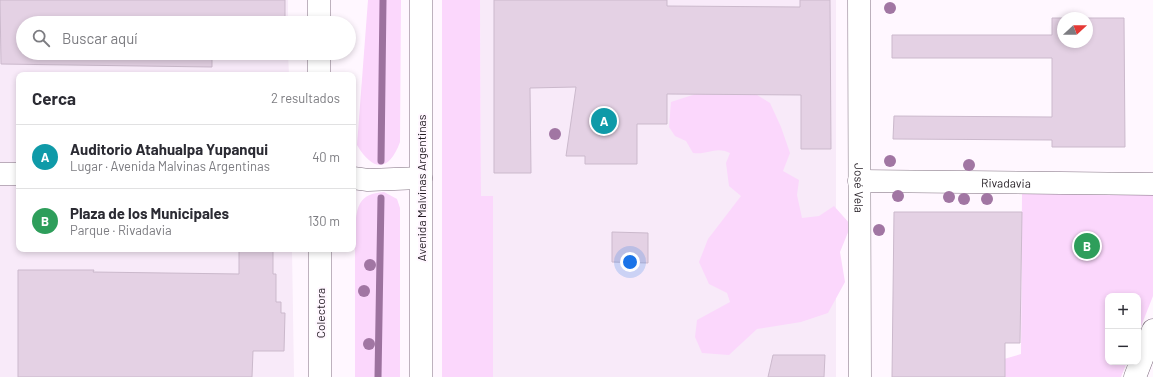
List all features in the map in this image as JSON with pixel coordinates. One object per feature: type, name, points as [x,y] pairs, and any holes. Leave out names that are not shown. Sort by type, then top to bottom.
[{"type":"street","points":[[318,0],[319,16]]},
{"type":"street","name":"Avenida Malvinas Argentinas","points":[[421,0],[421,377]]},
{"type":"street","name":"José Vela","points":[[859,0],[860,377]]},
{"type":"street","points":[[319,60],[319,72]]},
{"type":"street","points":[[0,174],[16,174]]},
{"type":"street","points":[[356,178],[368,180],[421,178]]},
{"type":"street","name":"Rivadavia","points":[[859,181],[1153,184]]},
{"type":"street","name":"Colectora","points":[[320,252],[320,377]]},
{"type":"street","points":[[1135,377],[1153,330]]},
{"type":"shaded area","points":[[0,0],[288,0],[288,16],[16,16],[16,60],[288,60],[289,72],[16,72],[16,252],[292,252],[294,377],[0,377]]},
{"type":"shaded area","points":[[368,0],[401,0],[400,142],[391,159],[380,165],[369,160],[357,145]]},
{"type":"shaded area","points":[[442,0],[480,0],[481,196],[493,196],[493,377],[442,377]]},
{"type":"shaded area","points":[[480,0],[836,0],[836,377],[493,377],[493,196],[481,196]]},
{"type":"shaded area","points":[[714,88],[749,90],[770,103],[781,127],[790,153],[783,171],[799,180],[797,195],[802,218],[819,216],[834,206],[851,225],[840,252],[845,282],[828,313],[801,322],[757,329],[729,355],[702,353],[695,337],[697,320],[730,302],[727,293],[709,284],[699,262],[708,239],[741,196],[729,186],[726,163],[730,153],[716,150],[703,153],[693,153],[686,141],[675,136],[669,127],[671,102]]},
{"type":"shaded area","points":[[384,192],[397,199],[400,208],[400,377],[355,377],[356,220],[358,207],[361,202],[369,195]]},
{"type":"shaded area","points":[[1022,194],[1153,195],[1153,296],[1141,326],[1141,293],[1105,293],[1105,365],[1126,365],[1121,377],[1001,377],[1004,359],[1021,354]]},
{"type":"building","points":[[0,0],[285,0],[285,16],[16,16],[16,60],[212,60],[212,67],[1,64]]},
{"type":"building","points":[[494,0],[667,0],[667,6],[800,7],[800,0],[830,0],[831,149],[801,149],[801,95],[667,94],[667,124],[637,124],[637,164],[585,164],[585,156],[566,156],[576,87],[530,88],[531,173],[494,173]]},
{"type":"building","points":[[1052,18],[1057,18],[1057,48],[1093,48],[1093,18],[1124,18],[1125,147],[1052,147],[1052,140],[893,139],[894,116],[1052,117],[1052,58],[892,58],[892,35],[1052,35]]},
{"type":"building","points":[[894,212],[1022,212],[1020,343],[1005,343],[1005,377],[892,377]]},
{"type":"building","points":[[612,232],[648,233],[648,263],[612,262]]},
{"type":"building","points":[[239,252],[273,252],[273,274],[276,274],[276,302],[281,302],[281,313],[285,313],[284,351],[253,351],[252,377],[18,377],[18,270],[94,270],[93,272],[239,274]]},
{"type":"building","points":[[773,355],[825,355],[824,377],[768,377]]},
{"type":"waterway","points":[[381,161],[383,0]]},
{"type":"waterway","points":[[378,377],[381,198]]},
{"type":"place","name":"Auditorio Atahualpa Yupanqui","points":[[604,121]]},
{"type":"place","name":"Plaza de los Municipales","points":[[1087,246]]}]
